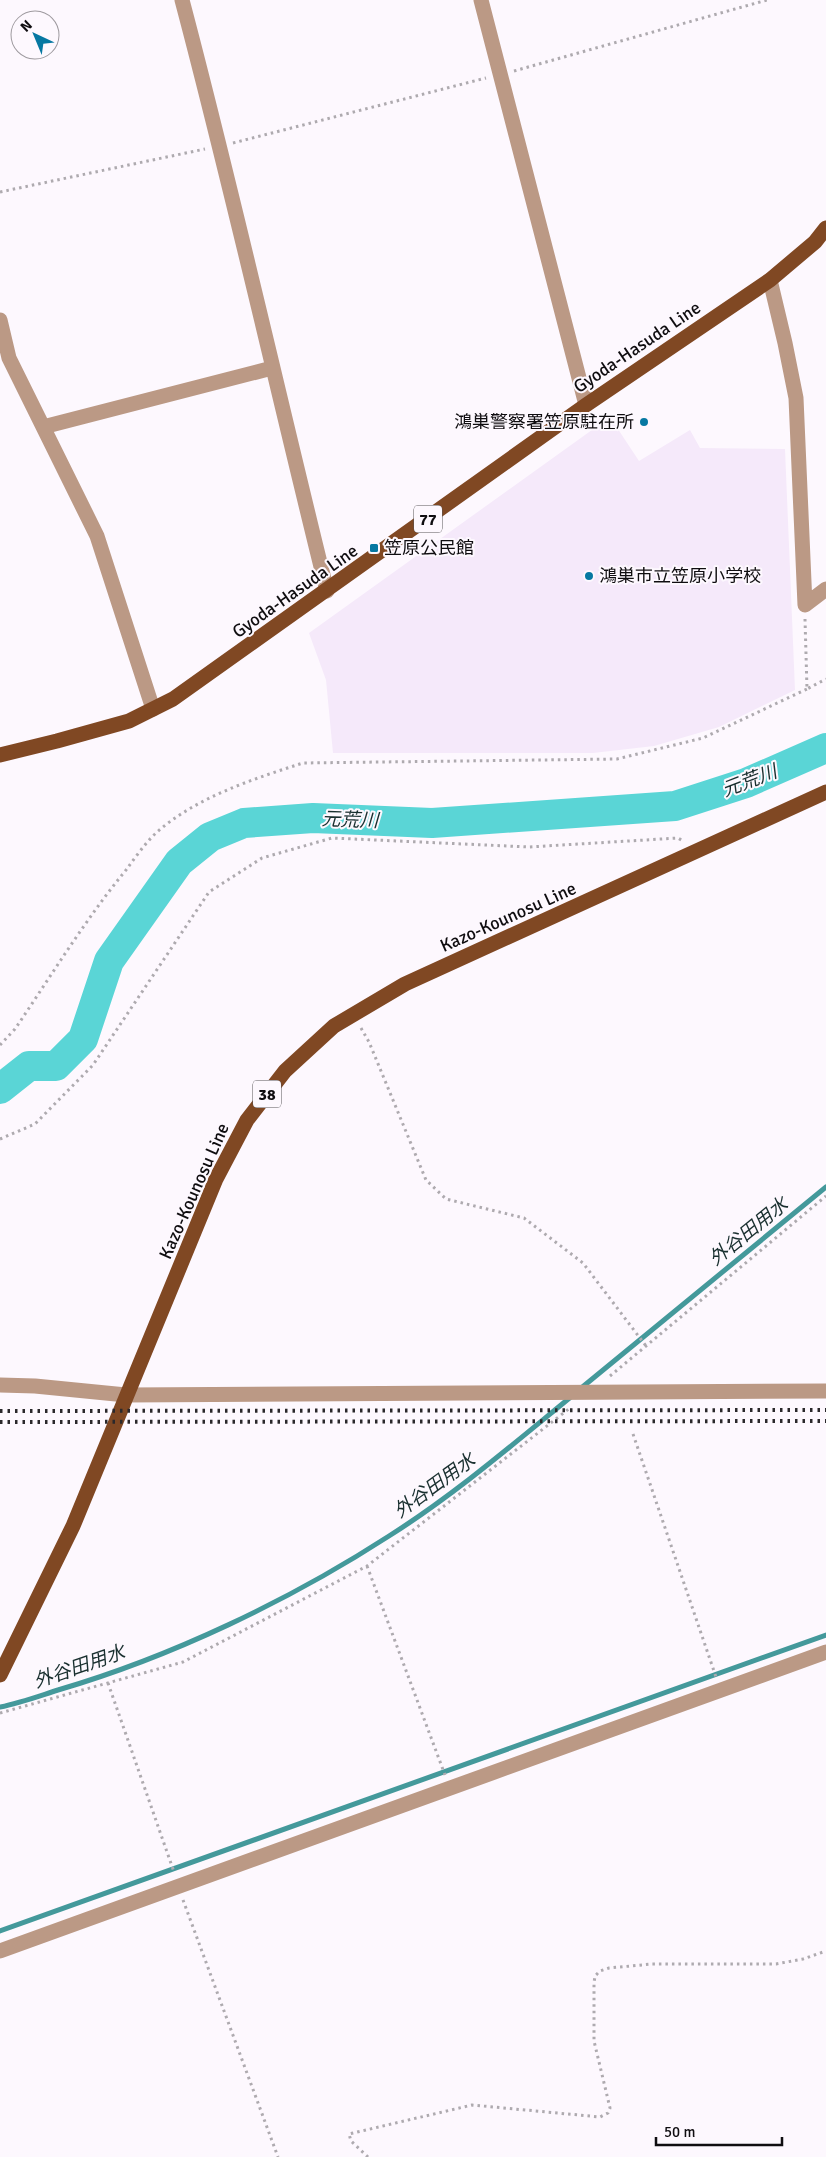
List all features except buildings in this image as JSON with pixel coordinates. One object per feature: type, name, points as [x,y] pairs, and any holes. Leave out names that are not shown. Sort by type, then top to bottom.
[{"type":"main road","name":"Gyoda-Hasuda Line","points":[[0,754],[57,741],[129,721],[173,699],[586,405],[770,280],[815,242],[826,228]]},
{"type":"main road","name":"Kazo-Kounosu Line","points":[[0,1675],[73,1526],[216,1179],[247,1120],[285,1070],[312,1044],[352,1013],[405,984],[826,792]]},
{"type":"street","points":[[182,0],[221,146],[272,368],[327,591]]},
{"type":"street","points":[[481,0],[586,405]]},
{"type":"street","points":[[770,280],[786,343],[796,398],[805,605]]},
{"type":"street","points":[[0,320],[9,358],[97,536],[153,709]]},
{"type":"street","points":[[43,427],[272,368]]},
{"type":"street","points":[[805,605],[826,588]]},
{"type":"street","points":[[0,1385],[35,1386],[126,1395],[826,1391]]},
{"type":"street","points":[[0,1951],[826,1652]]},
{"type":"path","points":[[0,192],[221,146],[500,75],[767,0]]},
{"type":"path","points":[[805,605],[807,689]]},
{"type":"path","points":[[0,1046],[15,1029],[106,894],[156,833],[188,809],[223,792],[259,777],[303,763],[617,759],[703,738],[826,679]]},
{"type":"path","points":[[0,1139],[35,1124],[93,1065],[209,892],[262,858],[332,838],[529,847],[678,838],[700,850]]},
{"type":"path","points":[[352,1013],[369,1042],[426,1180],[446,1199],[524,1218],[583,1263],[646,1346]]},
{"type":"path","points":[[0,1713],[183,1662],[367,1566],[591,1391],[826,1196]]},
{"type":"path","points":[[633,1434],[721,1690]]},
{"type":"path","points":[[367,1566],[450,1787]]},
{"type":"path","points":[[108,1683],[178,1886],[278,2157]]},
{"type":"path","points":[[368,2157],[351,2140],[349,2134],[472,2105],[600,2117],[608,2113],[610,2108],[594,2041],[594,1983],[595,1976],[600,1971],[609,1968],[652,1964],[776,1964],[803,1959],[826,1951]]},
{"type":"shaded area","name":"鴻巣市立笠原小学校","points":[[610,417],[639,461],[690,430],[700,448],[785,449],[795,690],[719,727],[654,746],[593,753],[333,753],[326,680],[309,633]]},
{"type":"waterway","name":"元荒川","points":[[0,1089],[29,1066],[56,1066],[83,1039],[109,961],[179,862],[210,837],[244,823],[313,818],[432,823],[675,806],[746,783],[826,748]]},
{"type":"waterway","name":"外谷田用水","points":[[580,1389],[826,1187]]},
{"type":"waterway","name":"外谷田用水","points":[[0,1707],[101,1677],[186,1644],[271,1604],[351,1560],[437,1504],[572,1396]]},
{"type":"waterway","points":[[0,1931],[826,1635]]},
{"type":"railway","points":[[0,1411],[826,1410]]},
{"type":"railway","points":[[0,1422],[826,1421]]},
{"type":"place","name":"鴻巣警察署笠原駐在所","points":[[644,422]]},
{"type":"place","name":"笠原公民館","points":[[374,548]]},
{"type":"place","name":"鴻巣市立笠原小学校","points":[[589,576]]}]
